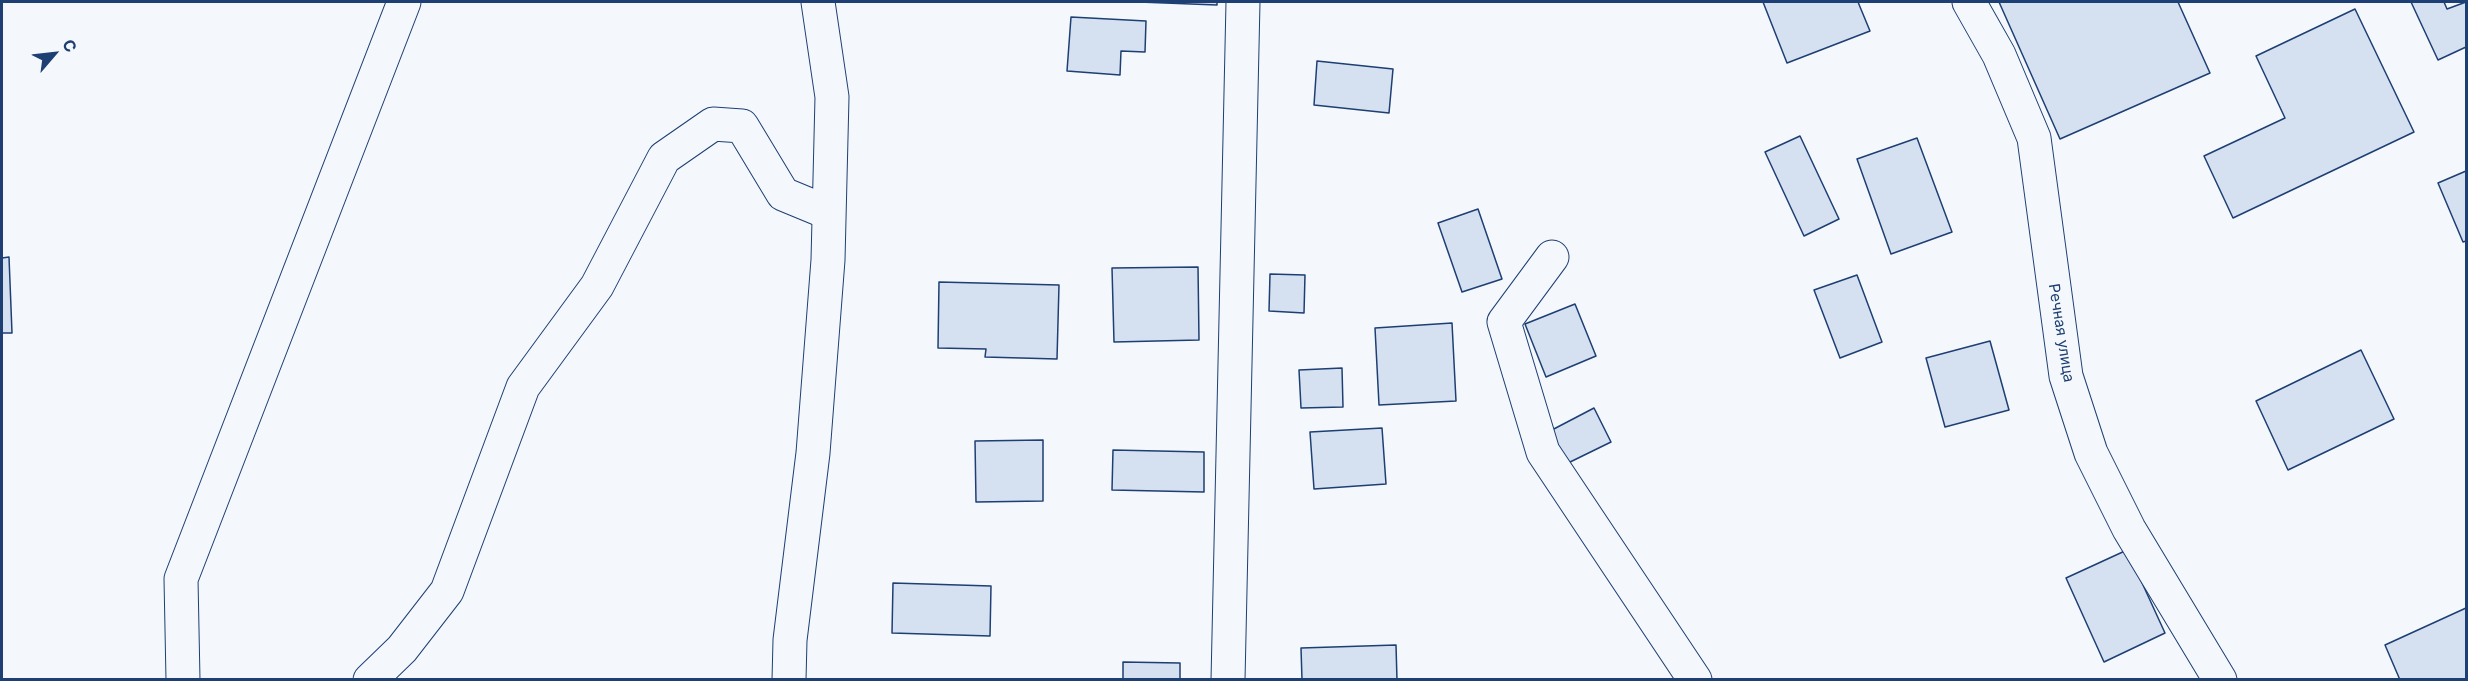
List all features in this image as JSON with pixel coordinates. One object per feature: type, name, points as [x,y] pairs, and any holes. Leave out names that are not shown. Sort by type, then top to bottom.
[{"type":"street","points":[[183,680],[181,579],[404,2]]},
{"type":"street","points":[[789,680],[790,640],[813,453],[828,260],[832,97],[818,2]]},
{"type":"street","points":[[1228,680],[1243,2]]},
{"type":"street","name":"Речная улица","points":[[1969,2],[1999,56],[2034,138],[2066,376],[2091,453],[2129,529],[2220,680]]},
{"type":"street","points":[[370,680],[402,649],[447,591],[523,387],[597,286],[664,158],[713,124],[742,126],[783,194],[829,213]]},
{"type":"street","points":[[1552,257],[1504,322],[1543,452],[1695,680]]},
{"type":"building","points":[[1139,2],[1217,2],[1217,5]]},
{"type":"building","points":[[1763,2],[1858,2],[1870,31],[1787,63]]},
{"type":"building","points":[[1999,2],[2178,2],[2210,73],[2060,139]]},
{"type":"building","points":[[2411,2],[2444,2],[2447,9],[2466,2],[2466,47],[2438,60]]},
{"type":"building","points":[[2355,9],[2414,132],[2233,218],[2204,156],[2285,118],[2256,56]]},
{"type":"building","points":[[1071,17],[1146,21],[1145,52],[1121,51],[1120,75],[1067,71]]},
{"type":"building","points":[[1317,61],[1393,69],[1389,113],[1314,105]]},
{"type":"building","points":[[1800,136],[1839,219],[1804,236],[1765,152]]},
{"type":"building","points":[[1917,138],[1952,232],[1891,254],[1857,159]]},
{"type":"building","points":[[2466,171],[2466,241],[2463,242],[2438,183]]},
{"type":"building","points":[[1478,209],[1502,279],[1462,292],[1438,223]]},
{"type":"building","points":[[9,257],[12,333],[2,333],[2,258]]},
{"type":"building","points":[[1198,267],[1199,340],[1114,342],[1112,268]]},
{"type":"building","points":[[1270,274],[1305,275],[1304,313],[1269,311]]},
{"type":"building","points":[[1857,275],[1882,342],[1840,358],[1814,290]]},
{"type":"building","points":[[939,282],[1059,285],[1057,359],[985,357],[986,349],[938,348]]},
{"type":"building","points":[[1575,304],[1596,356],[1546,377],[1525,324]]},
{"type":"building","points":[[1452,323],[1456,401],[1379,405],[1375,328]]},
{"type":"building","points":[[1990,341],[2009,410],[1945,427],[1926,358]]},
{"type":"building","points":[[2361,350],[2394,419],[2288,470],[2256,401]]},
{"type":"building","points":[[1342,368],[1343,407],[1301,408],[1299,370]]},
{"type":"building","points":[[1594,408],[1611,442],[1566,464],[1550,431]]},
{"type":"building","points":[[1382,428],[1386,484],[1314,489],[1310,432]]},
{"type":"building","points":[[1043,440],[1043,501],[976,502],[975,441]]},
{"type":"building","points":[[1113,450],[1204,452],[1204,492],[1112,490]]},
{"type":"building","points":[[2127,550],[2165,633],[2104,662],[2066,578]]},
{"type":"building","points":[[893,583],[991,586],[990,636],[892,633]]},
{"type":"building","points":[[2466,608],[2466,680],[2400,680],[2385,645]]},
{"type":"building","points":[[1396,645],[1397,680],[1302,680],[1301,648]]},
{"type":"building","points":[[1123,662],[1180,663],[1180,680],[1123,680]]}]
